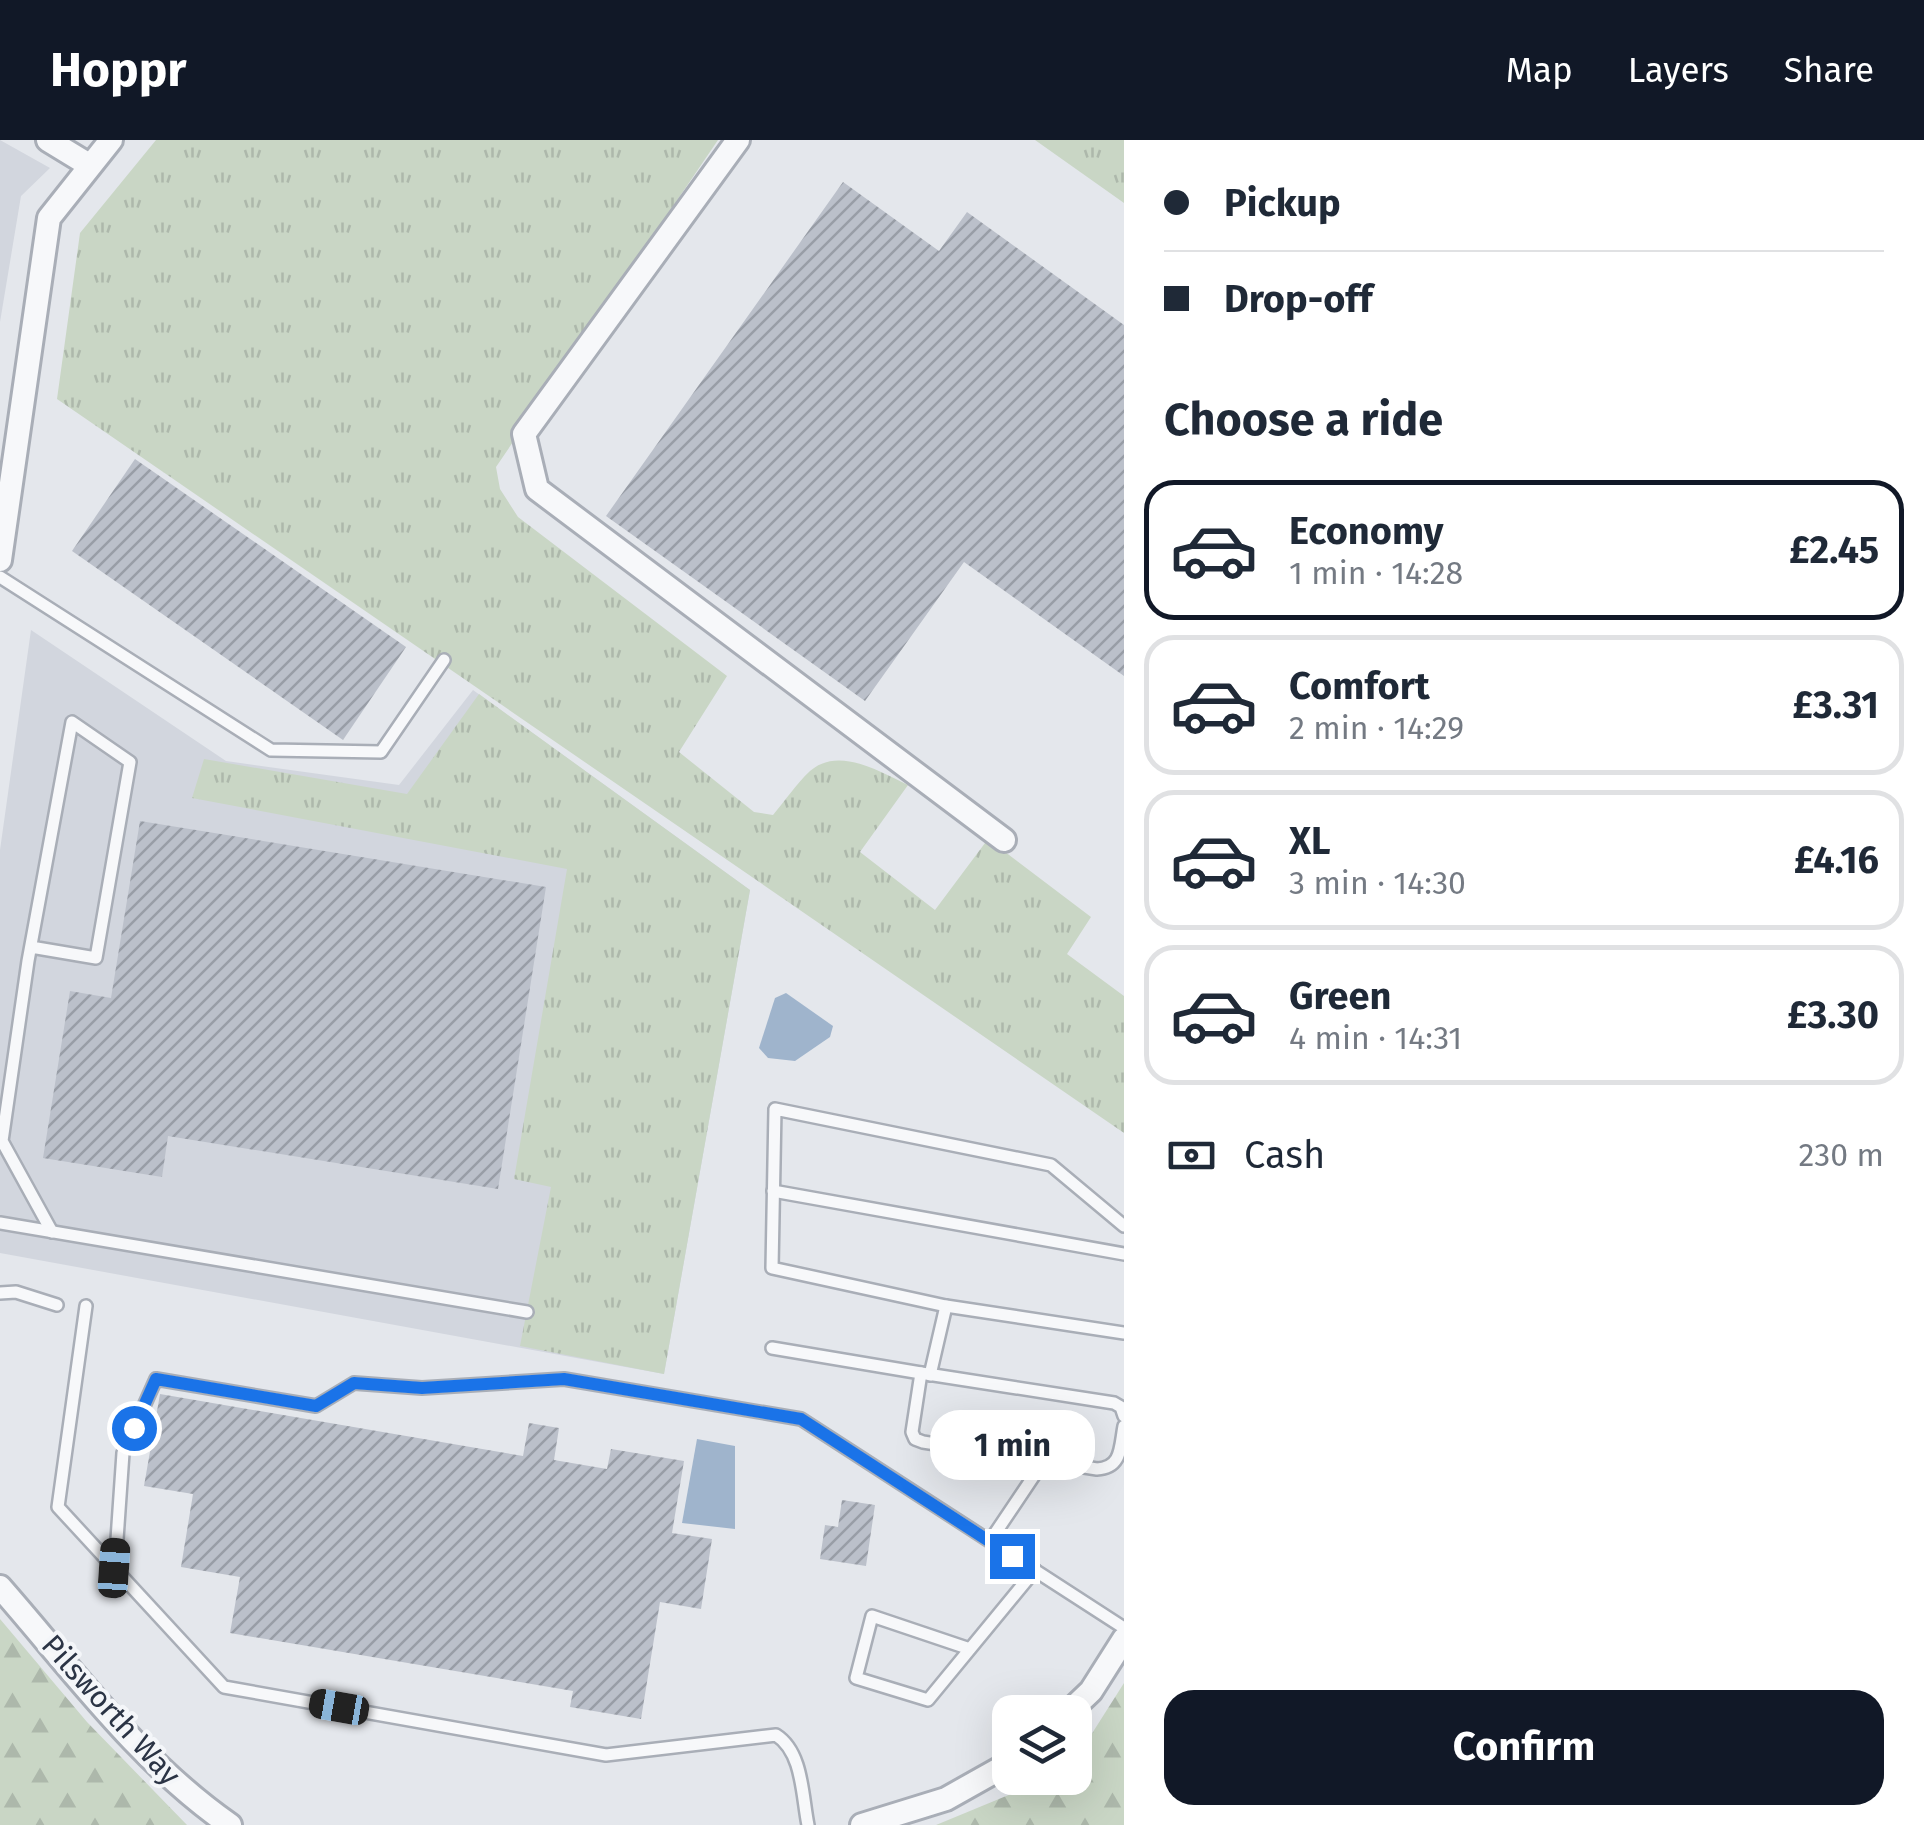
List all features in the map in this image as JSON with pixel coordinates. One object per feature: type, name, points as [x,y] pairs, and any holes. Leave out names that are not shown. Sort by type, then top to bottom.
[{"type":"street","points":[[48,140],[89,166]]},
{"type":"street","points":[[0,560],[4,509],[48,218],[111,140]]},
{"type":"street","points":[[738,140],[524,434],[537,489],[1004,840]]},
{"type":"street","name":"Pilsworth Way","points":[[0,1587],[153,1762],[195,1801],[230,1825]]},
{"type":"street","points":[[1087,1695],[1124,1639]]},
{"type":"street","points":[[862,1825],[946,1798],[992,1773]]},
{"type":"lane","points":[[0,577],[272,750],[382,752],[444,660]]},
{"type":"lane","points":[[31,947],[96,958],[130,762],[72,722],[31,947],[2,1141],[52,1232]]},
{"type":"lane","points":[[1124,1226],[1052,1165],[776,1109],[772,1268],[946,1306],[1124,1333]]},
{"type":"lane","points":[[772,1191],[1124,1254]]},
{"type":"lane","points":[[0,1224],[527,1312]]},
{"type":"lane","points":[[0,1293],[16,1292],[57,1305]]},
{"type":"lane","points":[[86,1306],[58,1506],[224,1686],[606,1755],[776,1736],[788,1743],[794,1756],[808,1825]]},
{"type":"lane","points":[[946,1306],[912,1432],[915,1440],[1039,1462],[1109,1468],[1118,1460],[1124,1426]]},
{"type":"lane","points":[[772,1348],[1114,1403],[1121,1407],[1124,1416]]},
{"type":"lane","points":[[114,1568],[122,1453],[156,1379],[316,1406],[354,1383],[422,1388],[564,1379],[801,1419],[1124,1628]]},
{"type":"lane","points":[[990,1541],[1039,1462]]},
{"type":"lane","points":[[970,1649],[872,1616],[856,1678],[928,1700],[970,1649],[1035,1570]]},
{"type":"shaded area","points":[[0,140],[50,168],[21,196],[0,322]]},
{"type":"shaded area","points":[[31,630],[226,761],[399,785],[473,690],[750,890],[664,1374],[0,1253],[0,850]]},
{"type":"green space","points":[[156,140],[718,140],[496,467],[500,489],[518,517],[727,676],[679,752],[754,812],[773,815],[805,776],[821,764],[846,761],[872,768],[908,785],[860,852],[935,910],[988,839],[1091,917],[1067,954],[1124,996],[1124,1133],[57,399],[80,233]]},
{"type":"green space","points":[[1035,140],[1124,140],[1124,203]]},
{"type":"green space","points":[[479,694],[750,890],[664,1374],[520,1346],[551,1187],[514,1179],[567,869],[192,798],[204,759],[407,794]]},
{"type":"green space","points":[[0,1619],[87,1722],[187,1825],[0,1825]]},
{"type":"green space","points":[[1124,1683],[1124,1825],[936,1825],[1009,1795],[1092,1795],[1092,1733]]},
{"type":"water","points":[[786,993],[833,1026],[830,1037],[795,1061],[768,1058],[759,1048],[775,998]]},
{"type":"water","points":[[697,1439],[735,1446],[735,1529],[682,1523]]},
{"type":"building","points":[[843,182],[939,251],[967,212],[1124,325],[1124,676],[964,562],[865,701],[606,516]]},
{"type":"building","points":[[135,459],[406,647],[343,740],[72,551]]},
{"type":"building","points":[[140,821],[546,887],[498,1189],[168,1136],[162,1177],[43,1158],[70,991],[111,998]]},
{"type":"building","points":[[160,1394],[523,1456],[529,1423],[559,1428],[554,1460],[607,1469],[611,1449],[684,1461],[672,1533],[712,1539],[701,1609],[660,1602],[641,1719],[570,1707],[573,1691],[230,1633],[240,1577],[181,1567],[193,1494],[144,1486]]},
{"type":"building","points":[[842,1500],[875,1505],[866,1566],[820,1559],[825,1525],[838,1527]]},
{"type":"route","points":[[134,1428],[156,1379],[316,1406],[354,1383],[422,1388],[564,1379],[801,1419],[1012,1556]]}]
